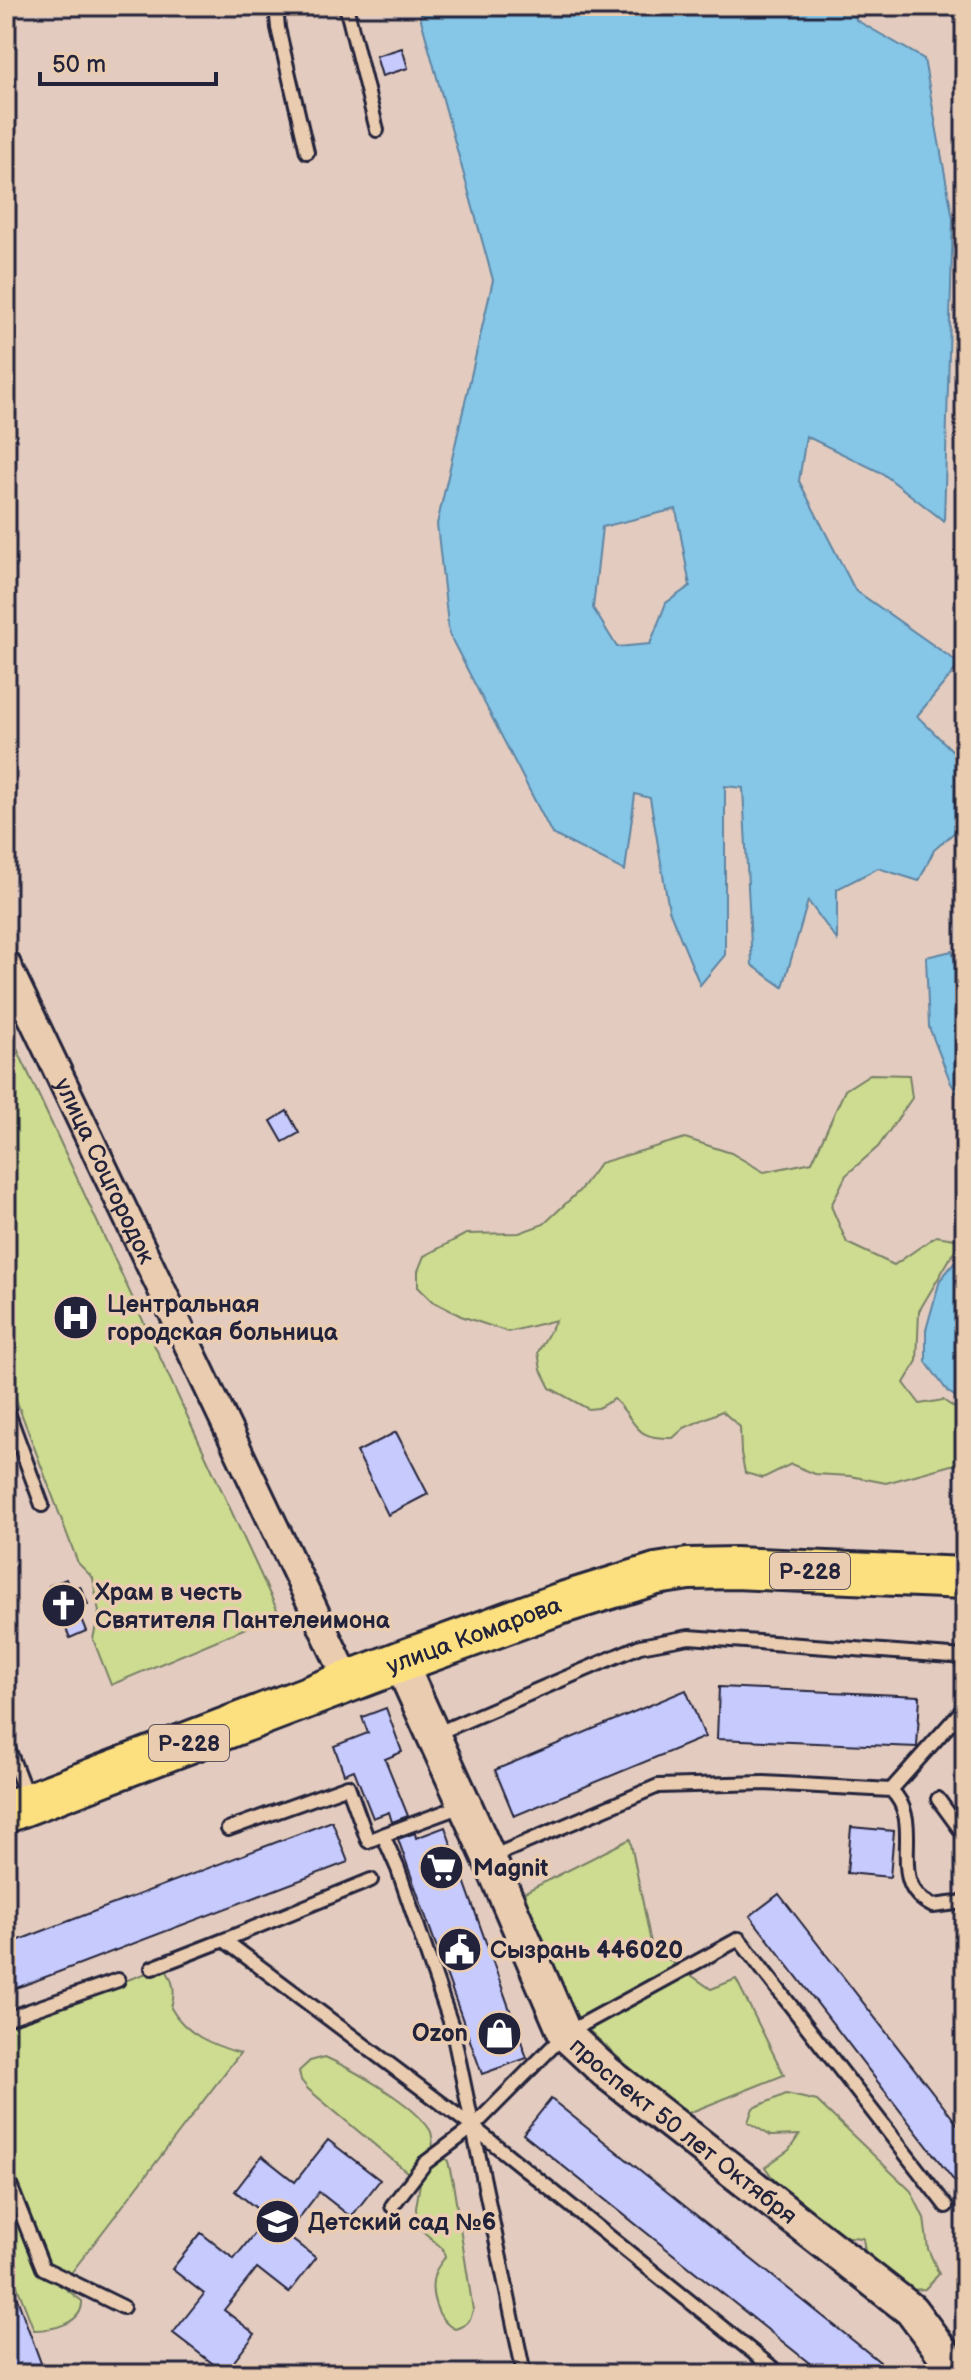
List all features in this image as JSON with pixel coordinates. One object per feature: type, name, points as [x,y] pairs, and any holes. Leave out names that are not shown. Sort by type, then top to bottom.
[{"type":"main road","name":"улица Комарова","points":[[18,1808],[348,1681],[621,1583],[688,1569],[764,1569],[965,1578]]},
{"type":"street","name":"улица Соцгородок","points":[[6,963],[348,1681]]},
{"type":"street","name":"проспект 50 лет Октября","points":[[400,1662],[565,2034],[606,2072],[911,2310],[952,2365],[955,2374]]},
{"type":"lane","points":[[276,6],[278,28],[307,152]]},
{"type":"lane","points":[[346,6],[377,130]]},
{"type":"lane","points":[[6,1407],[42,1505]]},
{"type":"lane","points":[[433,1735],[640,1646],[664,1640],[689,1637],[965,1657]]},
{"type":"lane","points":[[891,1790],[965,1707]]},
{"type":"lane","points":[[6,1743],[18,1808]]},
{"type":"lane","points":[[489,1858],[658,1786],[764,1783],[891,1790],[902,1800],[906,1815],[906,1875],[910,1886],[933,1906],[965,1902]]},
{"type":"lane","points":[[228,1829],[348,1786],[368,1841],[464,1805]]},
{"type":"lane","points":[[938,1799],[965,1836]]},
{"type":"lane","points":[[383,1835],[398,1869],[452,2027],[524,2374]]},
{"type":"lane","points":[[152,1968],[371,1880]]},
{"type":"lane","points":[[392,2206],[425,2163],[473,2127],[565,2034],[739,1939],[946,2206]]},
{"type":"lane","points":[[224,1940],[473,2127],[780,2374]]},
{"type":"lane","points":[[6,2019],[118,1980]]},
{"type":"lane","points":[[6,2175],[43,2268],[123,2307]]},
{"type":"green space","name":"Центральная городская больница","points":[[6,1025],[279,1614],[111,1685],[93,1639],[99,1612],[93,1578],[78,1563],[6,1373]]},
{"type":"green space","points":[[870,1074],[909,1075],[912,1098],[878,1147],[846,1175],[831,1206],[847,1243],[894,1265],[936,1236],[961,1240],[919,1311],[917,1361],[904,1383],[920,1404],[943,1400],[965,1415],[965,1465],[951,1465],[886,1483],[850,1476],[815,1474],[791,1464],[763,1478],[745,1473],[740,1427],[722,1411],[684,1428],[673,1438],[650,1436],[637,1428],[614,1399],[598,1408],[588,1409],[550,1388],[541,1370],[538,1352],[556,1320],[508,1332],[461,1316],[432,1301],[418,1287],[418,1271],[424,1256],[466,1234],[519,1233],[544,1224],[579,1191],[600,1163],[685,1138],[731,1153],[764,1172],[812,1162],[845,1090]]},
{"type":"green space","points":[[630,1839],[652,1948],[711,1989],[736,1979],[784,2075],[681,2116],[551,1995],[515,1897]]},
{"type":"green space","points":[[164,1967],[174,1992],[171,2008],[184,2025],[200,2037],[240,2053],[68,2277],[47,2265],[6,2163],[6,2023]]},
{"type":"green space","points":[[325,2057],[397,2098],[422,2120],[430,2130],[433,2148],[448,2161],[473,2310],[462,2326],[455,2329],[449,2325],[436,2305],[433,2280],[445,2257],[442,2248],[417,2226],[420,2183],[301,2080],[299,2071],[310,2061]]},
{"type":"green space","points":[[786,2094],[817,2101],[911,2191],[924,2218],[928,2249],[939,2274],[925,2289],[897,2291],[867,2266],[863,2238],[837,2236],[782,2191],[765,2167],[789,2150],[799,2135],[771,2136],[748,2122],[753,2108]]},
{"type":"green space","points":[[6,2184],[54,2280],[82,2301],[77,2315],[65,2324],[34,2330],[6,2258]]},
{"type":"water","points":[[429,6],[854,6],[856,20],[924,59],[953,219],[944,521],[882,473],[806,436],[799,481],[855,590],[960,664],[917,716],[965,763],[965,823],[934,850],[919,881],[878,868],[837,889],[837,940],[808,901],[783,987],[752,965],[743,788],[725,786],[725,955],[700,985],[669,910],[650,798],[635,794],[625,871],[552,834],[449,634],[437,524],[493,280],[420,16]],"holes":[[[676,509],[690,586],[666,603],[650,644],[617,647],[593,608],[602,527]]]},
{"type":"water","points":[[952,951],[965,997],[965,1106],[951,1083],[929,1027],[926,957]]},
{"type":"water","points":[[965,1250],[965,1402],[948,1392],[926,1362],[926,1330],[940,1280]]},
{"type":"building","points":[[402,48],[408,68],[382,76],[376,56]]},
{"type":"building","points":[[287,1111],[299,1133],[283,1142],[271,1121]]},
{"type":"building","points":[[396,1432],[428,1494],[388,1515],[357,1452]]},
{"type":"building","name":"Храм в честь Святителя Пантелеимона","points":[[66,1579],[70,1590],[80,1586],[88,1604],[77,1609],[86,1631],[70,1638],[61,1617],[52,1620],[43,1600],[53,1596],[49,1586]]},
{"type":"building","points":[[719,1687],[920,1696],[917,1747],[717,1739]]},
{"type":"building","points":[[686,1690],[705,1737],[514,1816],[495,1770]]},
{"type":"building","points":[[386,1708],[402,1752],[385,1759],[408,1816],[392,1822],[389,1812],[373,1818],[354,1770],[344,1774],[334,1746],[368,1733],[362,1717]]},
{"type":"building","points":[[332,1821],[348,1862],[6,1992],[6,1945]]},
{"type":"building","points":[[445,1827],[527,2058],[482,2074],[398,1839],[415,1833],[416,1838]]},
{"type":"building","points":[[851,1827],[894,1831],[890,1877],[847,1873]]},
{"type":"building","points":[[779,1894],[965,2134],[965,2195],[750,1916]]},
{"type":"building","points":[[551,2099],[895,2374],[823,2374],[523,2134]]},
{"type":"building","points":[[328,2140],[380,2180],[351,2217],[319,2192],[286,2235],[316,2258],[289,2293],[257,2268],[224,2310],[255,2334],[225,2373],[173,2333],[204,2294],[172,2269],[201,2233],[234,2259],[267,2217],[235,2191],[262,2156],[295,2182]]},
{"type":"building","points":[[8,2274],[45,2374],[6,2374]]},
{"type":"place","name":"Центральная городская больница","points":[[76,1318]]},
{"type":"place","name":"Храм в честь Святителя Пантелеимона","points":[[64,1606]]},
{"type":"place","name":"Magnit","points":[[442,1868]]},
{"type":"place","name":"Сызрань 446020","points":[[459,1950]]},
{"type":"place","name":"Ozon","points":[[499,2033]]},
{"type":"place","name":"Детский сад №6","points":[[277,2222]]}]
